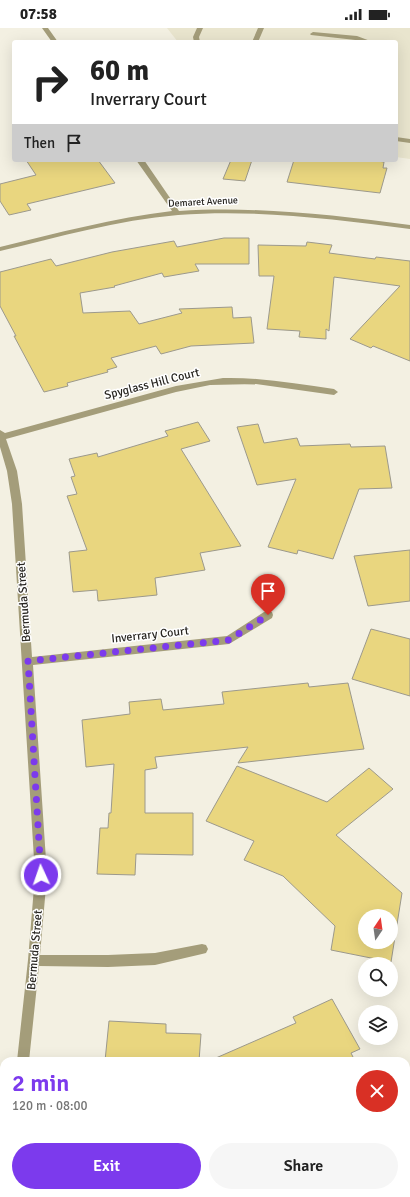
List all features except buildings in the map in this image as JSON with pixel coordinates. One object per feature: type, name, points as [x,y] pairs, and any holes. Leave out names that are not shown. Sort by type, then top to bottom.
[{"type":"street","points":[[45,28],[54,40]]},
{"type":"street","points":[[197,40],[196,37],[200,28]]},
{"type":"street","points":[[256,40],[261,28]]},
{"type":"street","points":[[314,31],[364,40]]},
{"type":"street","points":[[398,139],[410,141]]},
{"type":"street","points":[[141,162],[177,213]]},
{"type":"street","name":"Demaret Avenue","points":[[0,249],[101,224],[177,213],[256,210],[301,213],[410,227]]},
{"type":"street","name":"Spyglass Hill Court","points":[[1,435],[202,383],[258,381],[334,392]]},
{"type":"street","name":"Bermuda Street","points":[[1,435],[12,471],[17,504],[41,875],[23,1057]]},
{"type":"street","name":"Inverrary Court","points":[[28,661],[229,640],[268,615]]},
{"type":"street","points":[[34,960],[108,961],[155,959],[202,949]]},
{"type":"shaded area","points":[[167,28],[410,28],[410,159],[398,157],[398,40],[176,40]]},
{"type":"route","points":[[41,875],[28,661],[229,640],[268,615]]}]
